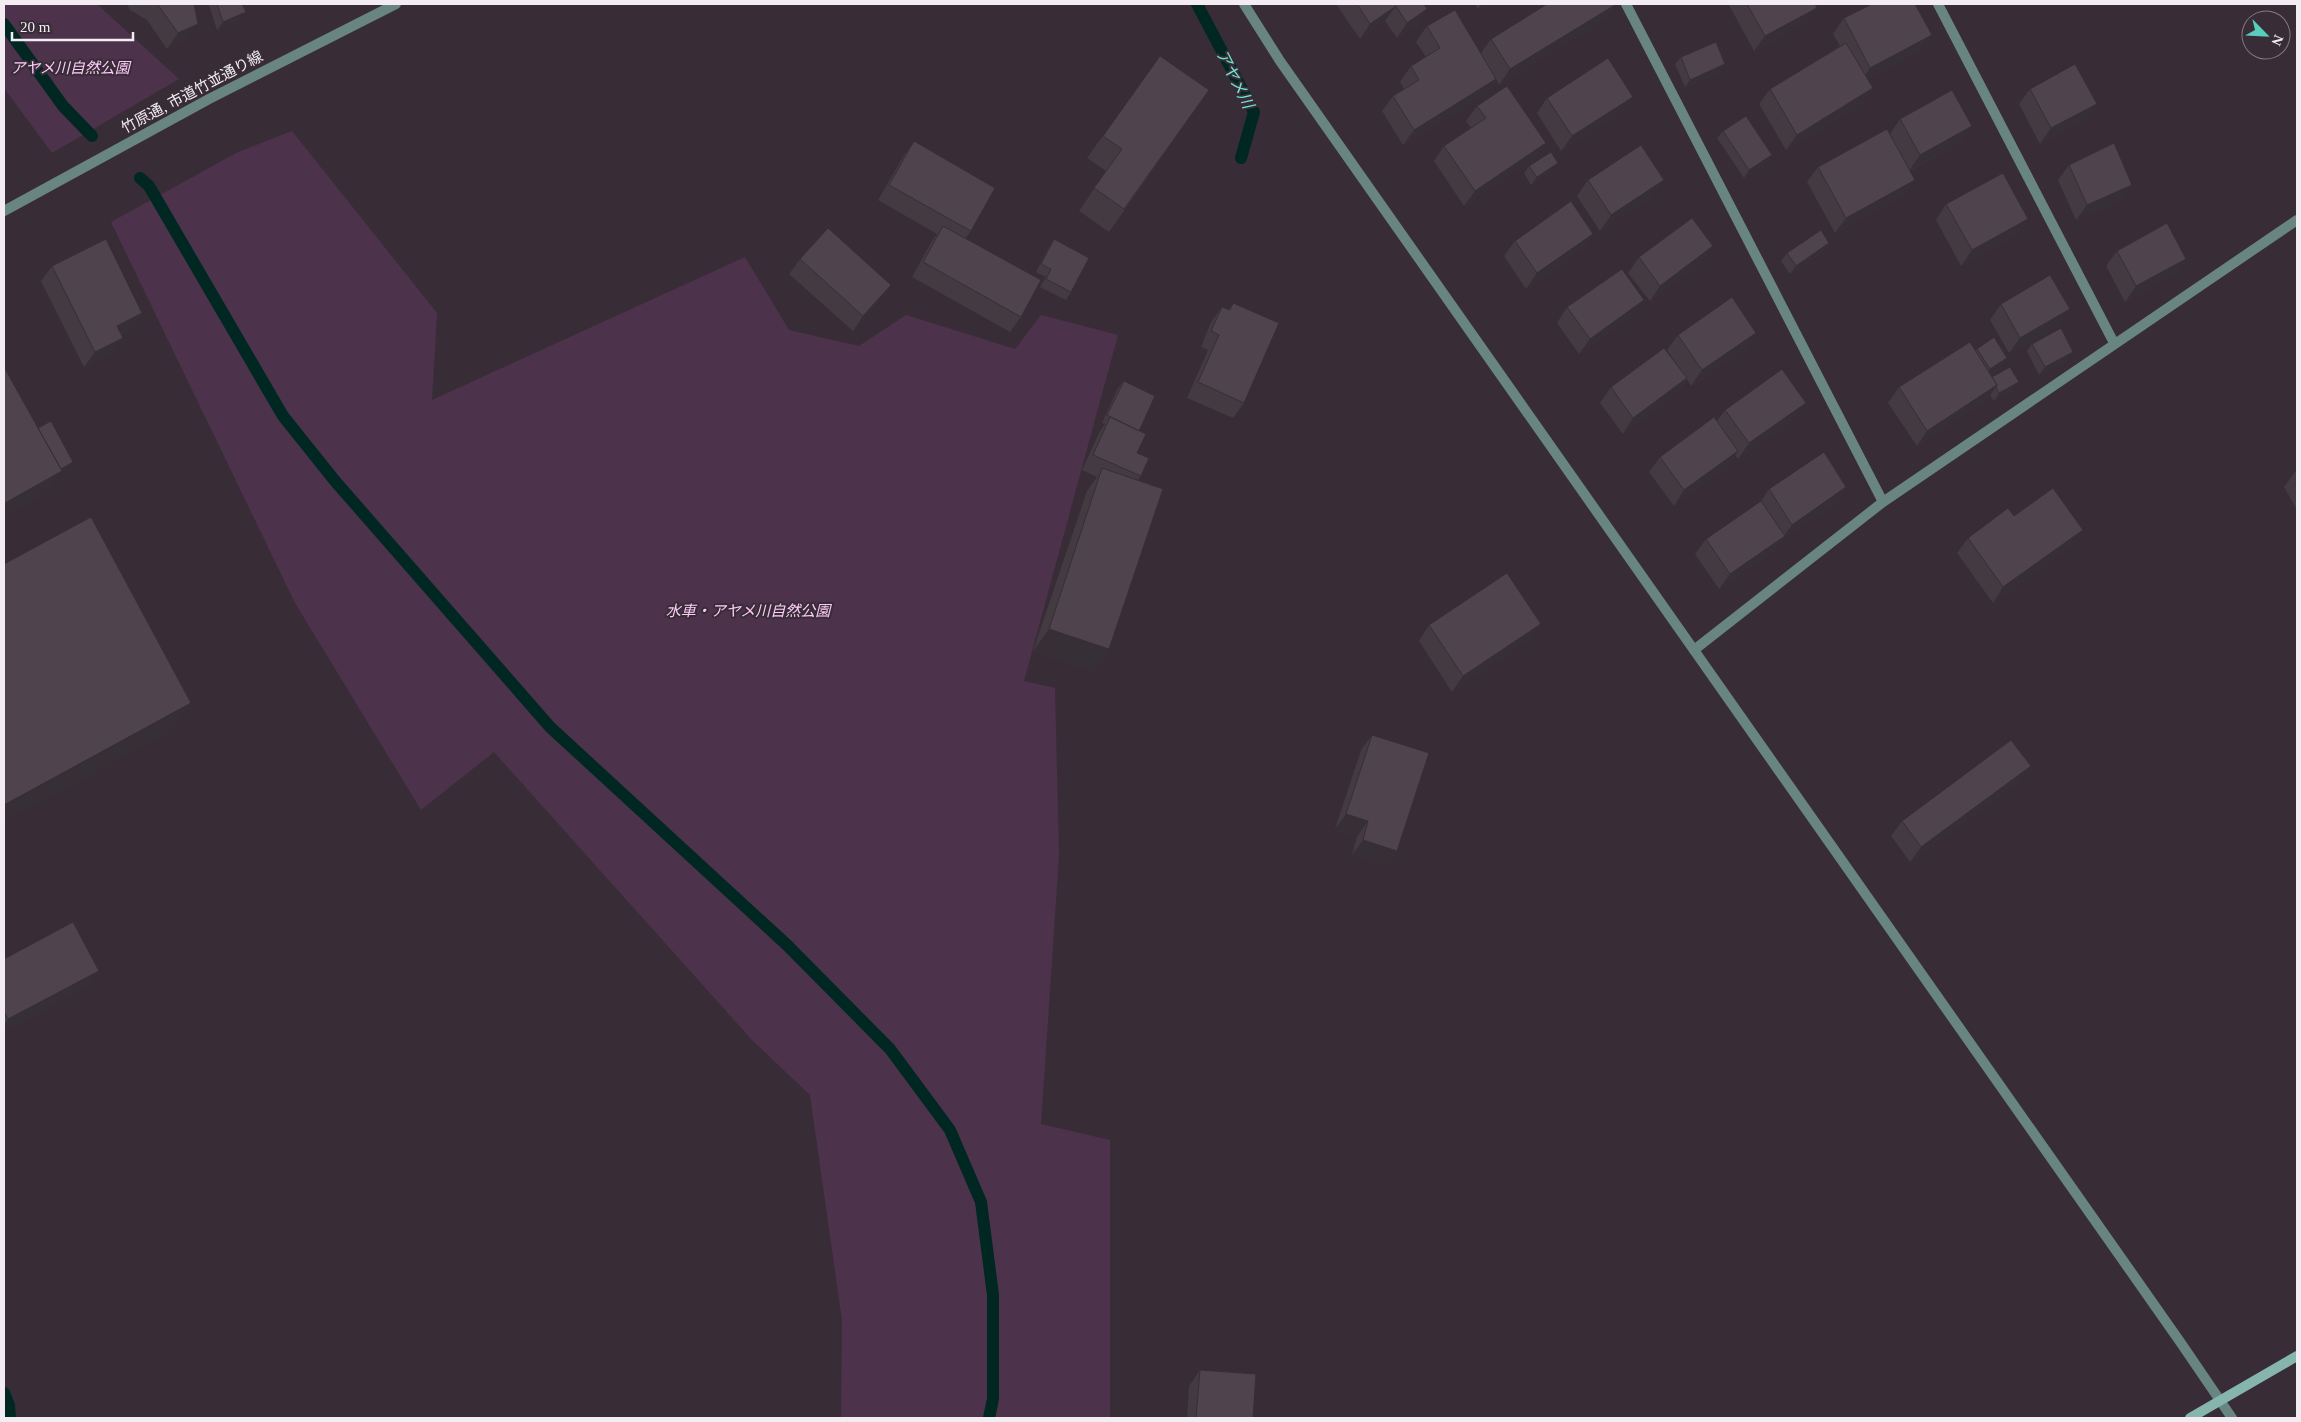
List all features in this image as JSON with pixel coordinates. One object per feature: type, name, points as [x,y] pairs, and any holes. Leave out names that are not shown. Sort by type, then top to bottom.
[{"type":"main road","points":[[2190,1418],[2297,1356]]},
{"type":"street","name":"竹原通, 市道竹並通り線","points":[[4,211],[209,99],[396,4]]},
{"type":"street","points":[[1244,4],[1286,69],[2222,1401],[2232,1418]]},
{"type":"street","points":[[1626,4],[1884,502]]},
{"type":"street","points":[[1938,4],[2114,343]]},
{"type":"street","points":[[1694,650],[1884,502],[2114,343],[2297,220]]},
{"type":"green space","name":"アヤメ川自然公園","points":[[4,4],[97,4],[179,79],[52,153],[4,88]]},
{"type":"green space","name":"水車・アヤメ川自然公園","points":[[292,131],[437,313],[432,400],[745,257],[789,330],[859,346],[906,315],[1015,349],[1041,315],[1118,335],[1024,681],[1055,688],[1059,856],[1041,1124],[1110,1140],[1110,1418],[841,1418],[842,1320],[810,1095],[752,1040],[494,752],[421,810],[295,603],[111,222],[238,152]]},
{"type":"building","points":[[156,4],[194,4],[198,24],[178,33]]},
{"type":"building","points":[[217,4],[242,4],[246,12],[223,22]]},
{"type":"building","points":[[1357,4],[1424,4],[1427,9],[1407,23],[1396,6],[1370,24]]},
{"type":"building","points":[[1547,4],[1615,5],[1510,69],[1491,39]]},
{"type":"building","points":[[1747,4],[1815,4],[1817,8],[1765,36]]},
{"type":"building","points":[[1872,4],[1915,4],[1932,35],[1870,68],[1844,18]]},
{"type":"building","points":[[1455,10],[1496,79],[1414,130],[1393,96],[1419,80],[1411,66],[1440,48],[1427,26]]},
{"type":"building","points":[[1716,42],[1725,64],[1690,80],[1681,57]]},
{"type":"building","points":[[1846,43],[1873,88],[1797,135],[1770,89]]},
{"type":"building","points":[[1160,56],[1209,90],[1124,209],[1094,188],[1122,149],[1103,136]]},
{"type":"building","points":[[1608,58],[1633,97],[1572,136],[1547,98]]},
{"type":"building","points":[[2075,64],[2097,104],[2051,128],[2030,89]]},
{"type":"building","points":[[1507,86],[1546,143],[1475,191],[1444,146],[1486,118],[1477,106]]},
{"type":"building","points":[[1952,90],[1972,126],[1920,155],[1900,119]]},
{"type":"building","points":[[1746,116],[1772,155],[1749,170],[1723,131]]},
{"type":"building","points":[[1887,129],[1915,180],[1846,218],[1818,167]]},
{"type":"building","points":[[914,141],[995,188],[971,231],[889,185]]},
{"type":"building","points":[[2114,143],[2132,185],[2087,205],[2069,165]]},
{"type":"building","points":[[1641,145],[1664,180],[1611,215],[1588,180]]},
{"type":"building","points":[[1551,152],[1558,163],[1537,177],[1529,166]]},
{"type":"building","points":[[2003,173],[2028,219],[1972,250],[1946,204]]},
{"type":"building","points":[[1571,201],[1593,234],[1537,273],[1515,241]]},
{"type":"building","points":[[1692,218],[1713,246],[1660,286],[1639,257]]},
{"type":"building","points":[[2167,223],[2186,259],[2136,286],[2117,251]]},
{"type":"building","points":[[943,226],[1041,280],[1021,317],[923,262]]},
{"type":"building","points":[[828,228],[891,285],[863,316],[800,259]]},
{"type":"building","points":[[1821,230],[1829,243],[1796,266],[1787,253]]},
{"type":"building","points":[[106,239],[142,313],[117,326],[123,338],[95,352],[52,266]]},
{"type":"building","points":[[1054,239],[1089,258],[1071,292],[1046,279],[1051,269],[1041,264]]},
{"type":"building","points":[[1622,269],[1644,300],[1590,339],[1567,307]]},
{"type":"building","points":[[2050,275],[2070,309],[2020,338],[2001,304]]},
{"type":"building","points":[[1732,297],[1756,333],[1702,370],[1678,335]]},
{"type":"building","points":[[1233,303],[1279,323],[1244,403],[1198,382],[1219,335],[1211,331],[1222,307],[1230,310]]},
{"type":"building","points":[[2061,328],[2073,352],[2045,367],[2032,344]]},
{"type":"building","points":[[1994,337],[2007,358],[1990,369],[1977,349]]},
{"type":"building","points":[[1970,342],[1997,385],[1927,431],[1899,387]]},
{"type":"building","points":[[1664,348],[1687,378],[1633,418],[1611,387]]},
{"type":"building","points":[[4,367],[62,471],[5,503],[4,500]]},
{"type":"building","points":[[2010,367],[2019,382],[1999,393],[1992,377]]},
{"type":"building","points":[[1782,369],[1806,403],[1749,443],[1725,410]]},
{"type":"building","points":[[1124,381],[1155,396],[1139,431],[1107,415]]},
{"type":"building","points":[[1110,417],[1146,434],[1137,453],[1149,458],[1141,476],[1093,455]]},
{"type":"building","points":[[1714,417],[1738,451],[1684,490],[1660,457]]},
{"type":"building","points":[[51,421],[73,462],[61,469],[38,428]]},
{"type":"building","points":[[1824,452],[1846,487],[1792,525],[1769,489]]},
{"type":"building","points":[[1102,468],[1163,489],[1109,649],[1049,629]]},
{"type":"building","points":[[2053,488],[2083,530],[2003,587],[1968,538],[2008,508],[2014,516]]},
{"type":"building","points":[[1761,501],[1785,536],[1730,574],[1706,539]]},
{"type":"building","points":[[91,517],[191,703],[4,805],[4,564]]},
{"type":"building","points":[[1507,573],[1541,624],[1463,676],[1429,625]]},
{"type":"building","points":[[1372,735],[1429,753],[1397,851],[1363,840],[1368,821],[1346,814]]},
{"type":"building","points":[[2011,740],[2031,766],[1921,847],[1902,821]]},
{"type":"building","points":[[73,922],[99,971],[8,1019],[4,1012],[4,959]]},
{"type":"building","points":[[1200,1370],[1256,1374],[1253,1418],[1196,1418]]},
{"type":"waterway","name":"アヤメ川","points":[[1197,4],[1254,112],[1241,158]]},
{"type":"waterway","points":[[4,24],[63,106],[92,136]]},
{"type":"waterway","points":[[140,178],[149,186],[283,416],[335,481],[550,727],[787,945],[890,1049],[950,1130],[981,1202],[993,1295],[993,1399],[989,1418]]},
{"type":"waterway","points":[[4,1393],[9,1405],[10,1418]]}]
